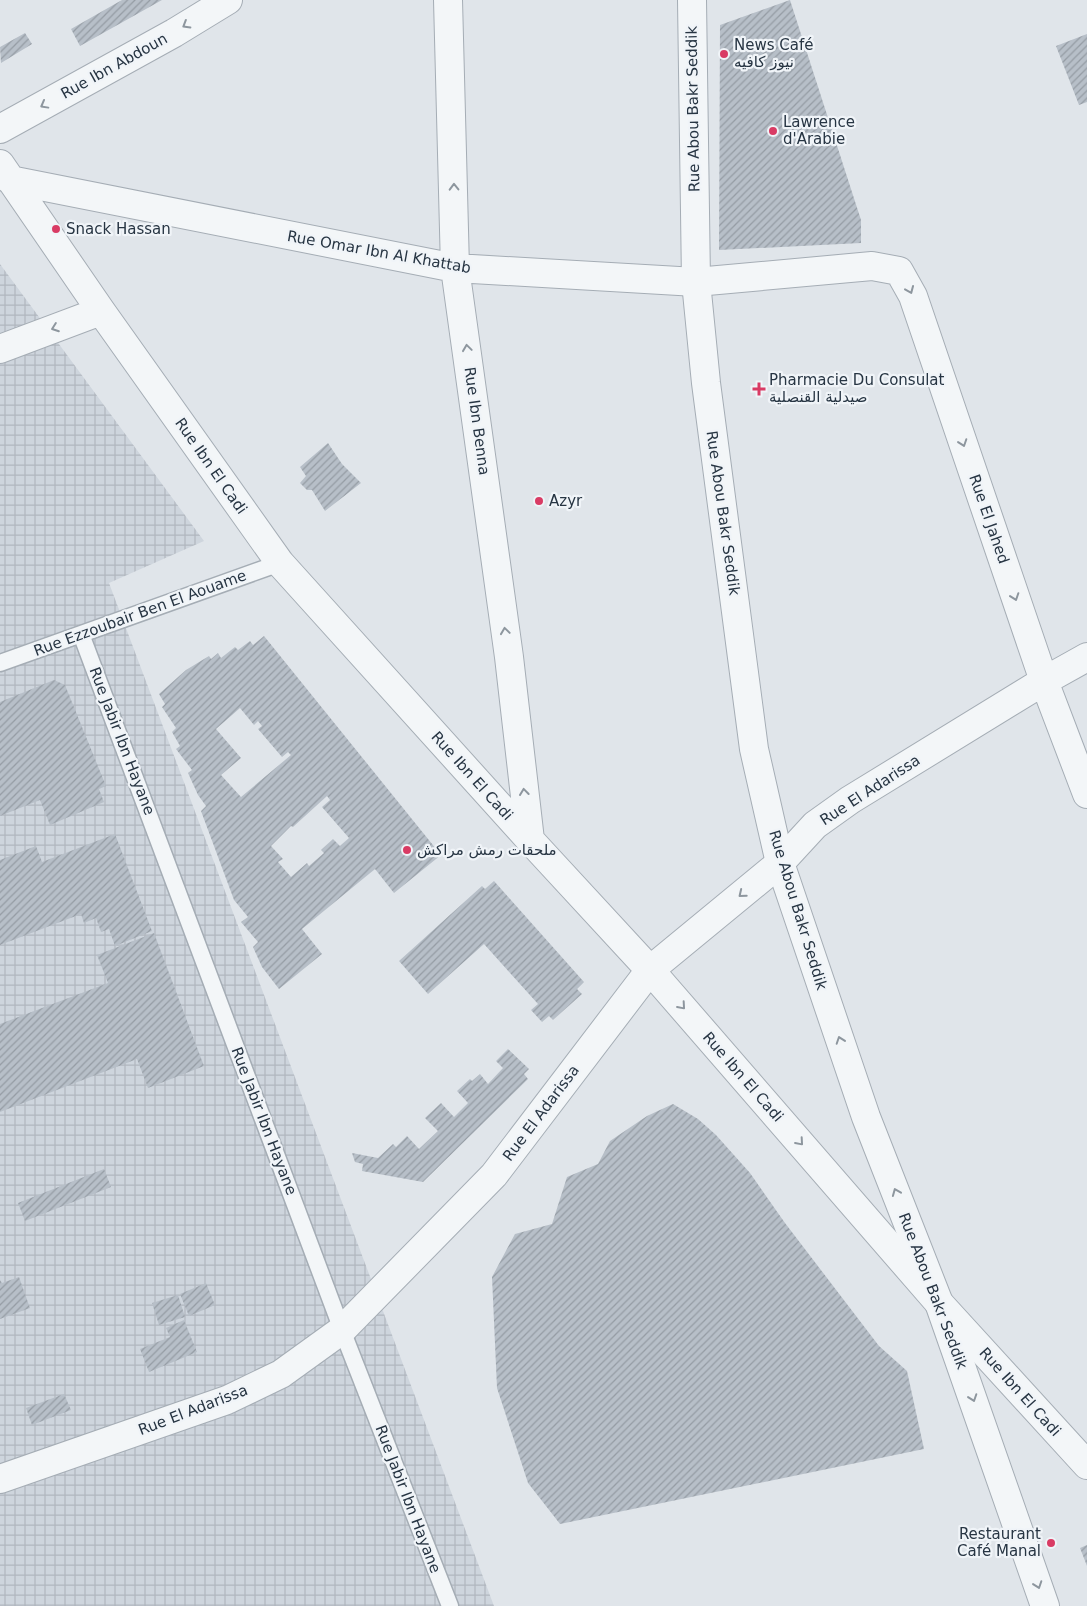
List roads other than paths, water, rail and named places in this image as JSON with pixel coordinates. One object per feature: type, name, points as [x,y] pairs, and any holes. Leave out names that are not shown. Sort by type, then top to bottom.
[{"type":"street","name":"Rue Ibn Abdoun","points":[[0,129],[174,33],[228,0]]},
{"type":"street","name":"Rue Ibn Benna","points":[[448,0],[455,268],[509,657],[530,840]]},
{"type":"street","name":"Rue Abou Bakr Seddik","points":[[692,0],[696,282],[706,383],[754,748],[780,863],[866,1117],[939,1303],[1045,1606]]},
{"type":"street","name":"Rue Omar Ibn Al Khattab","points":[[5,172],[455,268],[696,282],[872,266]]},
{"type":"street","name":"Rue Ibn El Cadi","points":[[5,172],[101,312],[280,563],[650,970],[939,1303],[1087,1465]]},
{"type":"street","name":"Rue El Jahed","points":[[872,266],[899,271],[912,296],[1044,680],[1087,794]]},
{"type":"street","points":[[0,349],[101,312]]},
{"type":"street","name":"Rue El Adarissa","points":[[0,1479],[227,1400],[280,1374],[342,1330],[494,1175],[650,970],[780,863],[816,824],[850,800],[1044,680],[1087,657]]},
{"type":"lane","name":"Rue Ezzoubair Ben El Aouame","points":[[0,663],[280,563]]},
{"type":"lane","name":"Rue Jabir Ibn Hayane","points":[[81,634],[342,1330],[450,1606]]},
{"type":"place","name":"News Café نيوز كافيه","points":[[724,54]]},
{"type":"place","name":"Lawrence d'Arabie","points":[[773,131]]},
{"type":"place","name":"Snack Hassan","points":[[56,229]]},
{"type":"place","name":"Pharmacie Du Consulat صيدلية القنصلية","points":[[759,389]]},
{"type":"place","name":"Azyr","points":[[539,501]]},
{"type":"place","name":"ملحقات رمش مراكش","points":[[407,850]]},
{"type":"place","name":"Restaurant Café Manal","points":[[1051,1543]]}]
